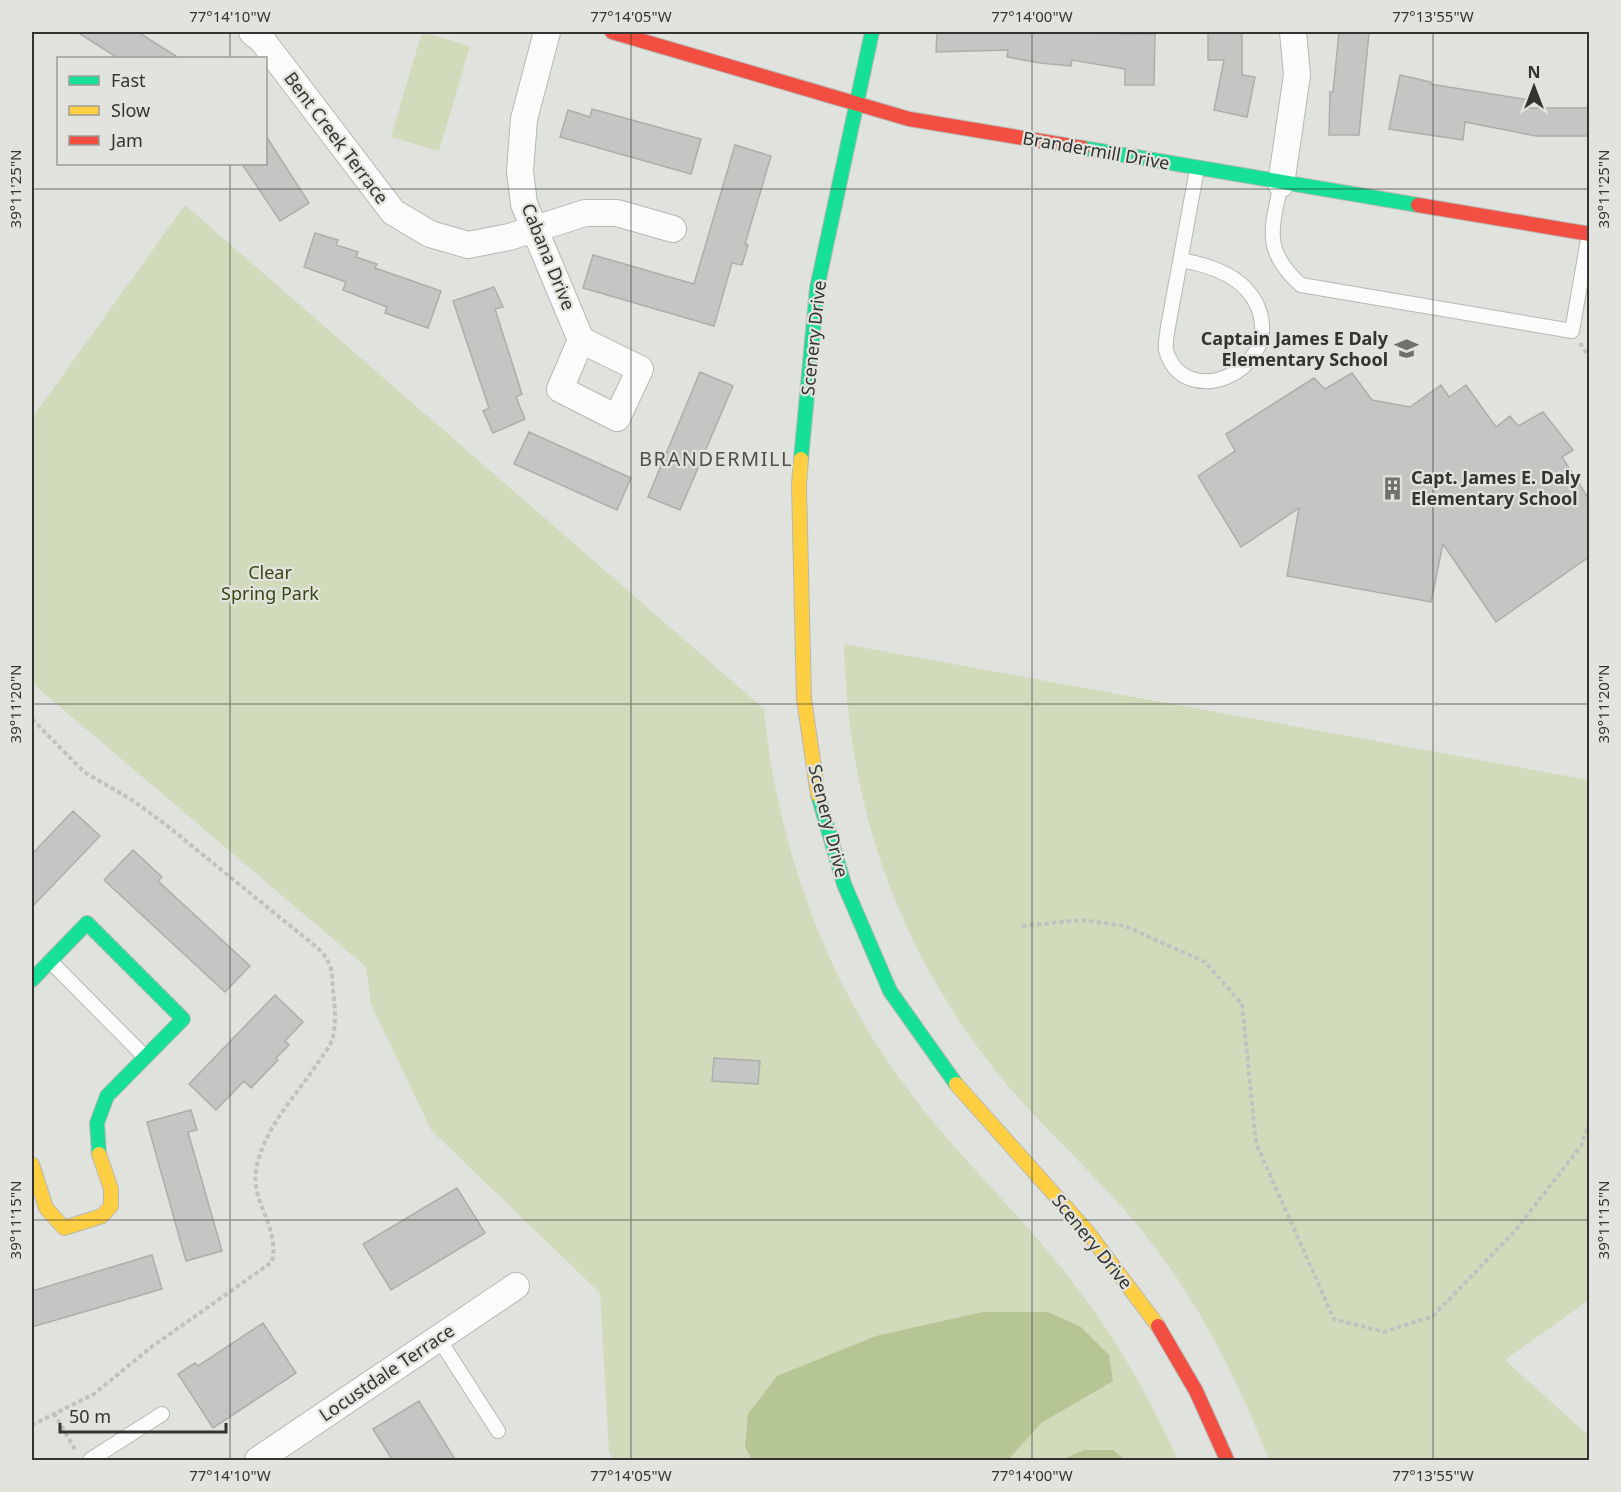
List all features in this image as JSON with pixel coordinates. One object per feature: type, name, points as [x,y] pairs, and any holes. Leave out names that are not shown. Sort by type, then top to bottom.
[{"type":"street","name":"Bent Creek Terrace","points":[[252,32],[262,40],[393,212],[430,234],[468,245],[509,237],[585,213],[617,213],[674,229]]},
{"type":"street","name":"Cabana Drive","points":[[547,32],[524,119],[520,171],[524,204],[581,340]]},
{"type":"street","name":"Brandermill Drive","points":[[612,32],[909,119],[1281,184],[1589,234]]},
{"type":"street","name":"Scenery Drive","points":[[872,32],[817,288],[799,485],[804,699],[817,790],[844,884],[890,991],[963,1094],[1086,1230],[1159,1328],[1196,1391],[1227,1461]]},
{"type":"street","points":[[1281,184],[1297,75],[1293,32]]},
{"type":"street","points":[[32,980],[87,923],[183,1019],[107,1096],[97,1123],[99,1154],[111,1189],[111,1206],[102,1216],[64,1228],[54,1221],[46,1209],[32,1164]]},
{"type":"street","name":"Locustdale Terrace","points":[[258,1461],[516,1286]]},
{"type":"lane","points":[[1181,260],[1207,265],[1232,276],[1255,299],[1263,326],[1260,348],[1244,367],[1220,380],[1196,382],[1177,371],[1166,349],[1181,260],[1197,169]]},
{"type":"lane","points":[[1281,184],[1272,240],[1282,269],[1301,285],[1572,331],[1589,234]]},
{"type":"lane","points":[[50,961],[145,1057]]},
{"type":"lane","points":[[439,1339],[498,1431]]},
{"type":"lane","points":[[90,1461],[162,1414]]},
{"type":"path","points":[[32,719],[84,772],[132,800],[165,824],[320,950],[331,963],[335,1014],[333,1039],[289,1102],[260,1154],[256,1173],[258,1194],[273,1235],[275,1248],[272,1262],[150,1348],[94,1394],[32,1425]]},
{"type":"path","points":[[1022,926],[1082,920],[1125,926],[1205,962],[1242,1004],[1256,1143],[1334,1319],[1384,1332],[1433,1316],[1515,1231],[1581,1146],[1590,1119]]},
{"type":"path","points":[[54,1413],[82,1461]]},
{"type":"green space","points":[[422,32],[470,46],[439,151],[391,137]]},
{"type":"green space","name":"Clear Spring Park","points":[[185,205],[764,709],[779,806],[792,854],[825,947],[846,992],[897,1075],[937,1127],[1025,1225],[1100,1319],[1142,1387],[1178,1460],[613,1460],[609,1452],[600,1293],[431,1130],[371,1004],[366,967],[32,683],[32,418]]},
{"type":"green space","points":[[844,644],[1589,780],[1589,1300],[1505,1360],[1589,1436],[1589,1460],[1269,1460],[1228,1366],[1212,1335],[1176,1277],[1135,1222],[994,1069],[959,1021],[929,972],[904,921],[883,869],[867,816],[855,760]]},
{"type":"shaded area","points":[[983,1312],[1048,1312],[1081,1327],[1109,1355],[1113,1381],[1041,1423],[1008,1460],[752,1460],[745,1447],[748,1414],[777,1376],[876,1336]]},
{"type":"shaded area","points":[[1084,1450],[1113,1450],[1125,1460],[1062,1460]]},
{"type":"building","points":[[77,32],[138,32],[177,57],[116,57]]},
{"type":"building","points":[[937,32],[1155,34],[1154,85],[1125,85],[1125,69],[1072,60],[1071,66],[1040,63],[1007,57],[1008,50],[936,52]]},
{"type":"building","points":[[1208,32],[1242,32],[1242,75],[1255,77],[1247,117],[1214,110],[1224,60],[1208,60]]},
{"type":"building","points":[[1339,32],[1369,33],[1359,135],[1329,135],[1330,92],[1333,92]]},
{"type":"building","points":[[1400,75],[1431,82],[1430,84],[1529,100],[1528,108],[1590,108],[1590,136],[1536,136],[1465,122],[1463,140],[1389,129]]},
{"type":"building","points":[[592,109],[701,139],[691,174],[560,137],[568,110],[590,117]]},
{"type":"building","points":[[267,138],[309,203],[280,221],[243,165],[267,165]]},
{"type":"building","points":[[735,145],[771,156],[745,244],[748,245],[742,265],[732,263],[714,326],[583,288],[593,255],[694,284]]},
{"type":"building","points":[[315,233],[338,240],[336,245],[358,252],[356,257],[377,264],[375,268],[441,291],[428,328],[385,313],[387,307],[343,290],[346,282],[304,267]]},
{"type":"building","points":[[494,287],[503,307],[495,309],[522,394],[516,397],[525,419],[493,433],[483,411],[489,408],[453,301]]},
{"type":"building","points":[[700,372],[733,386],[680,510],[648,497]]},
{"type":"building","name":"Capt. James E. Daly Elementary School","points":[[1352,373],[1372,400],[1410,407],[1441,385],[1449,397],[1466,385],[1496,427],[1510,416],[1518,426],[1543,412],[1573,450],[1562,457],[1590,501],[1590,556],[1496,622],[1443,544],[1431,602],[1287,576],[1299,508],[1241,547],[1198,476],[1235,451],[1226,434],[1314,378],[1325,389]]},
{"type":"building","points":[[529,432],[631,478],[617,510],[514,464]]},
{"type":"building","points":[[73,811],[100,836],[32,907],[32,854]]},
{"type":"building","points":[[133,850],[162,877],[158,881],[250,966],[225,992],[104,880]]},
{"type":"building","points":[[275,995],[303,1022],[285,1041],[289,1045],[276,1058],[278,1060],[251,1088],[244,1081],[216,1110],[189,1084]]},
{"type":"building","points":[[714,1058],[760,1061],[758,1084],[712,1081]]},
{"type":"building","points":[[191,1110],[197,1130],[188,1132],[222,1251],[186,1261],[147,1122]]},
{"type":"building","points":[[457,1188],[485,1233],[391,1290],[363,1244]]},
{"type":"building","points":[[152,1255],[162,1289],[32,1327],[32,1291]]},
{"type":"building","points":[[263,1323],[296,1373],[213,1428],[178,1374],[195,1363],[198,1366]]},
{"type":"building","points":[[419,1401],[456,1461],[393,1461],[373,1429]]},
{"type":"traffic: fast","points":[[801,459],[817,288],[872,32]]},
{"type":"traffic: fast","points":[[1083,148],[1418,205]]},
{"type":"traffic: fast","points":[[818,795],[844,884],[890,991],[956,1084]]},
{"type":"traffic: fast","points":[[32,980],[87,923],[183,1019],[107,1096],[97,1123],[99,1154]]},
{"type":"traffic: slow","points":[[801,459],[799,485],[804,699],[818,795]]},
{"type":"traffic: slow","points":[[956,1084],[1086,1230],[1158,1326]]},
{"type":"traffic: slow","points":[[32,1164],[46,1208],[64,1228],[102,1216],[111,1206],[111,1189],[99,1154]]},
{"type":"traffic: jam","points":[[612,32],[909,119],[1083,148]]},
{"type":"traffic: jam","points":[[1418,205],[1590,234]]},
{"type":"traffic: jam","points":[[1158,1326],[1196,1391],[1227,1460]]},
{"type":"place","name":"Captain James E Daly Elementary School","points":[[1406,349]]},
{"type":"place","name":"Capt. James E. Daly Elementary School","points":[[1393,488]]},
{"type":"district","name":"BRANDERMILL","points":[[716,459]]}]
